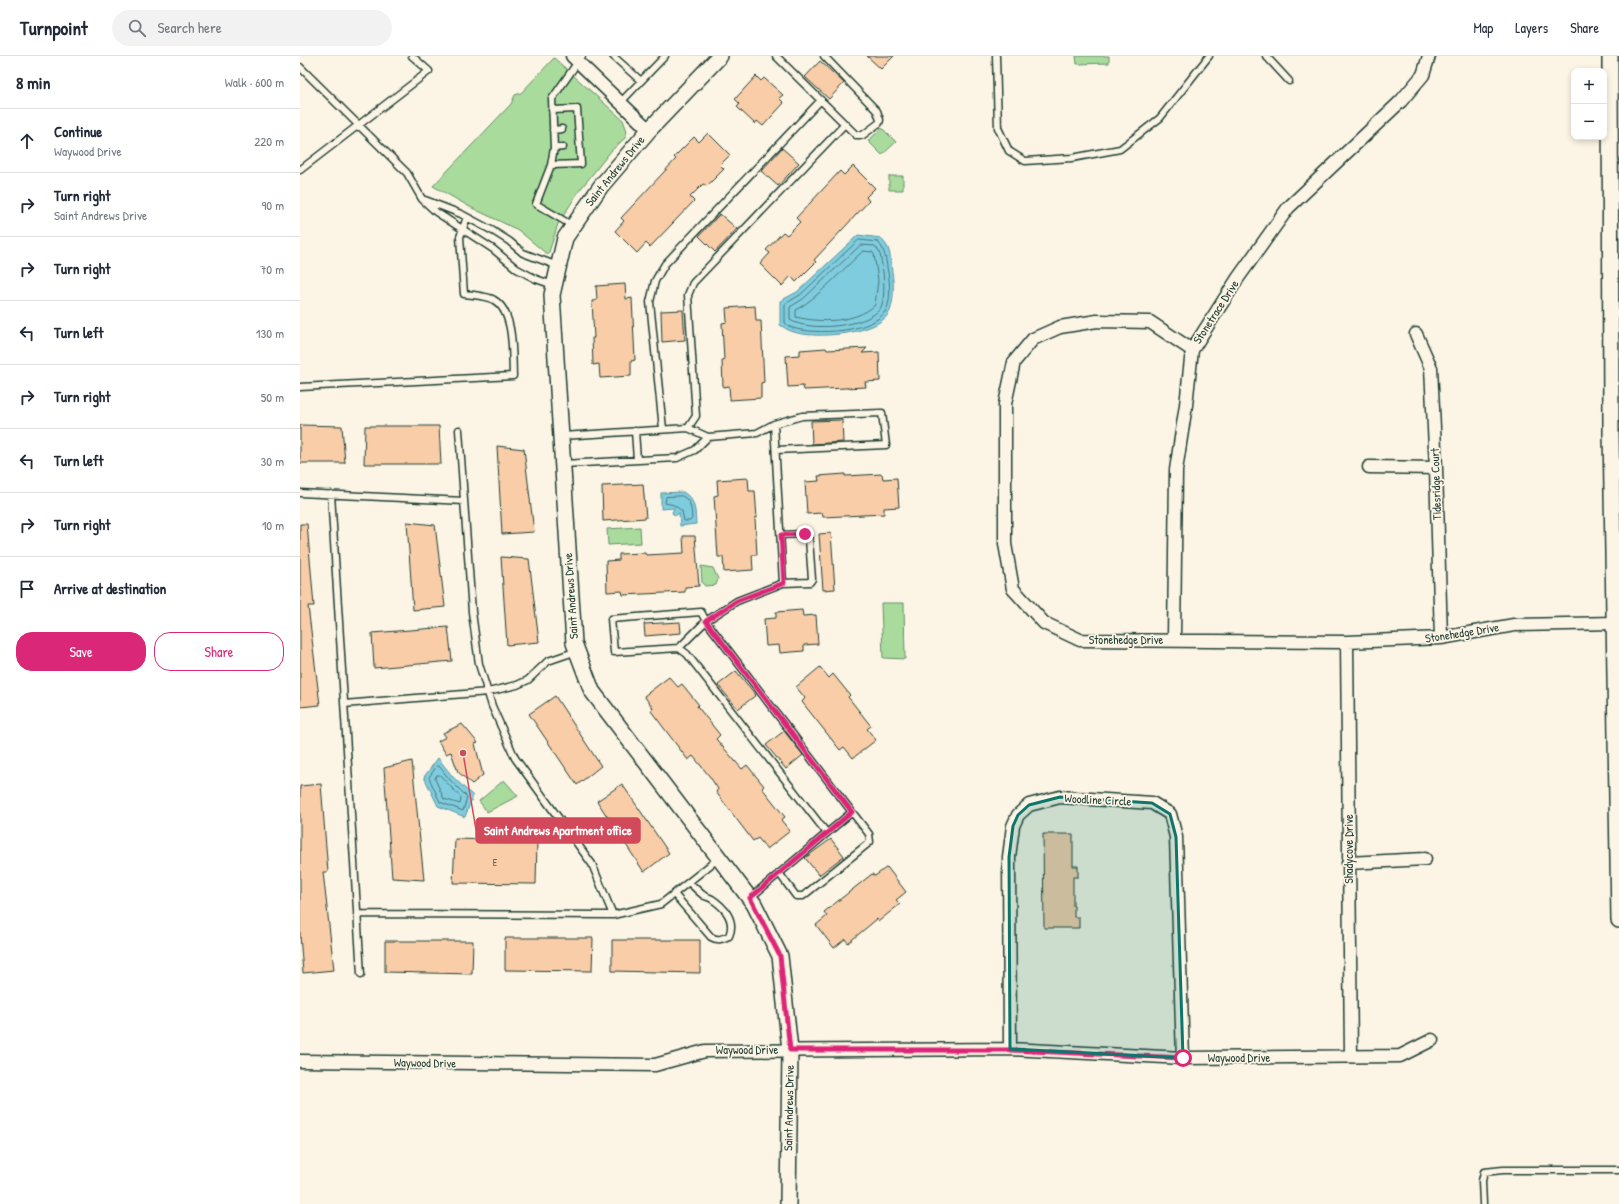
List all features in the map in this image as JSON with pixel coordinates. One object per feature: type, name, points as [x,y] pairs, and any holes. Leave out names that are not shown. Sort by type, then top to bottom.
[{"type":"street","name":"Saint Andrews Drive","points":[[720,56],[649,130],[601,186],[565,238],[552,295],[574,643],[592,691],[750,898],[780,956],[790,1050],[788,1204]]},
{"type":"street","name":"Stonetrace Drive","points":[[1174,640],[1176,470],[1186,405],[1192,350],[1238,278],[1288,208],[1401,101],[1423,75],[1429,56]]},
{"type":"street","points":[[1610,56],[1615,423],[1614,623],[1619,920]]},
{"type":"street","points":[[577,58],[620,103],[649,130]]},
{"type":"street","name":"Stonehedge Drive","points":[[1192,350],[1150,322],[1097,322],[1060,326],[1033,339],[1014,362],[1005,404],[1005,544],[1012,589],[1044,623],[1080,640],[1348,642],[1441,638],[1514,624],[1614,623]]},
{"type":"street","name":"Tidesridge Court","points":[[1416,334],[1431,368],[1436,468],[1441,638]]},
{"type":"street","points":[[1369,466],[1436,468]]},
{"type":"street","name":"Shadycove Drive","points":[[1348,642],[1348,863],[1351,1056]]},
{"type":"street","name":"Woodline Circle","points":[[1010,1050],[1009,857],[1013,826],[1018,815],[1029,805],[1060,798],[1152,803],[1170,814],[1176,837],[1183,1058]]},
{"type":"street","points":[[1348,863],[1425,860]]},
{"type":"street","name":"Waywood Drive","points":[[300,1061],[655,1065],[705,1050],[1010,1050],[1183,1058],[1400,1056],[1432,1040]]},
{"type":"lane","points":[[300,170],[429,71],[412,56]]},
{"type":"lane","points":[[613,56],[641,81]]},
{"type":"lane","points":[[620,103],[664,56]]},
{"type":"lane","points":[[776,56],[856,135],[862,135],[879,123],[880,120],[874,106],[824,56]]},
{"type":"lane","points":[[996,56],[998,128],[1009,151],[1025,161],[1072,158],[1120,149],[1160,118],[1210,56]]},
{"type":"lane","points":[[1266,56],[1289,81]]},
{"type":"lane","points":[[573,226],[536,204],[552,165],[554,148],[552,99],[577,58]]},
{"type":"lane","points":[[300,68],[407,173],[422,199],[436,212],[493,249],[517,269],[554,286]]},
{"type":"lane","points":[[663,429],[650,302],[655,281],[664,264],[821,100]]},
{"type":"lane","points":[[552,110],[576,109],[577,146],[581,164],[552,165]]},
{"type":"lane","points":[[688,428],[696,416],[688,295],[693,283],[845,124]]},
{"type":"lane","points":[[553,130],[562,129]]},
{"type":"lane","points":[[554,148],[563,147]]},
{"type":"lane","points":[[422,199],[468,217],[509,241],[523,253],[558,266]]},
{"type":"lane","points":[[300,387],[513,376],[510,326],[506,312],[494,300],[464,294],[460,237],[468,217]]},
{"type":"lane","points":[[561,436],[688,428],[708,437],[757,433],[774,424],[802,416],[882,413],[886,445],[776,450]]},
{"type":"lane","points":[[774,424],[784,583]]},
{"type":"lane","points":[[459,430],[472,612],[479,664],[492,706],[515,758],[592,864],[613,915]]},
{"type":"lane","points":[[635,431],[637,460]]},
{"type":"lane","points":[[563,464],[677,458],[695,450],[708,437]]},
{"type":"lane","points":[[300,493],[464,501]]},
{"type":"lane","points":[[331,494],[361,974]]},
{"type":"lane","points":[[679,648],[706,621],[737,601],[784,583],[810,582],[812,579],[809,539],[805,534],[781,535]]},
{"type":"lane","points":[[779,873],[796,896],[803,896],[870,842],[869,834],[706,621],[701,612],[611,619],[614,652],[679,648],[687,654],[826,832]]},
{"type":"lane","points":[[344,704],[488,692],[517,685],[528,680],[548,661],[577,651]]},
{"type":"lane","points":[[750,898],[826,832],[852,812]]},
{"type":"lane","points":[[357,914],[613,915],[661,904],[719,858]]},
{"type":"lane","points":[[674,894],[711,937],[716,940],[729,936],[732,922],[725,910],[711,898],[705,896],[689,882]]},
{"type":"lane","points":[[1483,1204],[1482,1181],[1484,1172],[1503,1170],[1619,1170]]},
{"type":"highlighted area","points":[[1060,797],[1152,803],[1170,814],[1176,837],[1183,1058],[1010,1049],[1009,857],[1013,826],[1018,815],[1029,805]]},
{"type":"green space","points":[[1076,56],[1109,56],[1109,63],[1077,64]]},
{"type":"green space","points":[[554,58],[623,120],[627,131],[625,138],[611,151],[579,191],[558,224],[548,255],[518,230],[470,207],[433,186],[511,104],[515,95],[521,93]]},
{"type":"green space","points":[[882,128],[896,142],[882,155],[868,141]]},
{"type":"green space","points":[[889,176],[903,176],[903,190],[889,190]]},
{"type":"green space","points":[[640,527],[641,543],[608,545],[607,529]]},
{"type":"green space","points":[[701,566],[713,568],[718,579],[716,585],[705,586],[702,583]]},
{"type":"green space","points":[[881,603],[904,603],[905,659],[883,658]]},
{"type":"green space","points":[[504,780],[518,796],[487,812],[479,801]]},
{"type":"water","points":[[858,235],[881,238],[889,251],[893,281],[893,297],[890,311],[884,319],[873,326],[860,330],[829,335],[801,334],[790,331],[780,325],[780,301],[797,292]]},
{"type":"water","points":[[683,492],[693,502],[696,524],[680,526],[679,513],[675,516],[672,513],[674,508],[661,509],[661,493]]},
{"type":"water","points":[[438,758],[453,777],[473,796],[465,817],[438,806],[424,777]]},
{"type":"building","points":[[867,56],[894,56],[881,69]]},
{"type":"building","points":[[820,61],[844,83],[829,99],[805,77]]},
{"type":"building","points":[[756,76],[761,81],[764,78],[783,95],[779,98],[784,103],[763,126],[757,121],[755,124],[737,107],[740,104],[735,99]]},
{"type":"building","points":[[708,133],[730,155],[720,165],[724,169],[707,186],[703,184],[690,197],[694,201],[650,247],[646,243],[637,253],[615,231],[624,221],[621,218],[676,159],[674,157],[694,137],[699,142]]},
{"type":"building","points":[[782,148],[799,163],[778,186],[761,171]]},
{"type":"building","points":[[853,166],[875,188],[866,197],[869,201],[814,260],[816,262],[796,282],[791,276],[782,286],[760,264],[770,253],[766,250],[783,232],[787,235],[800,222],[796,218],[840,171],[844,175]]},
{"type":"building","points":[[720,214],[737,229],[715,252],[699,236]]},
{"type":"building","points":[[625,284],[626,299],[632,298],[635,360],[631,361],[631,376],[600,378],[599,364],[593,365],[592,338],[594,338],[592,301],[597,300],[596,286]]},
{"type":"building","points":[[755,306],[756,321],[761,321],[764,382],[761,383],[761,398],[730,400],[729,386],[723,387],[722,360],[724,360],[722,323],[727,322],[726,308]]},
{"type":"building","points":[[683,310],[685,340],[662,342],[661,311]]},
{"type":"building","points":[[826,348],[827,350],[867,348],[862,353],[879,352],[880,381],[865,382],[866,387],[804,390],[803,386],[788,387],[786,356],[800,355],[800,350]]},
{"type":"building","points":[[842,420],[843,442],[812,444],[811,421]]},
{"type":"building","points":[[300,425],[342,426],[345,463],[300,463]]},
{"type":"building","points":[[365,426],[439,426],[441,464],[364,464]]},
{"type":"building","points":[[497,446],[524,449],[534,532],[502,534]]},
{"type":"building","points":[[845,474],[845,476],[882,474],[883,479],[897,478],[899,507],[884,508],[884,514],[823,517],[822,513],[807,514],[805,482],[819,481],[818,476]]},
{"type":"building","points":[[748,478],[749,491],[755,491],[757,555],[752,555],[753,570],[724,572],[723,557],[718,557],[714,496],[718,495],[717,480]]},
{"type":"building","points":[[643,484],[646,518],[603,521],[602,486]]},
{"type":"building","points":[[407,522],[435,525],[445,607],[413,610]]},
{"type":"building","points":[[300,524],[307,524],[314,606],[308,606],[320,705],[300,707]]},
{"type":"building","points":[[831,533],[835,589],[823,590],[819,534]]},
{"type":"building","points":[[683,536],[695,536],[699,586],[685,587],[685,592],[623,595],[622,591],[607,592],[606,561],[619,560],[619,554],[645,553],[646,555],[684,553]]},
{"type":"building","points":[[501,557],[529,559],[539,642],[507,645]]},
{"type":"building","points":[[802,610],[803,616],[816,615],[818,644],[804,645],[804,651],[780,653],[779,645],[766,646],[764,619],[776,618],[776,612]]},
{"type":"building","points":[[680,622],[681,633],[645,636],[644,624]]},
{"type":"building","points":[[448,627],[452,661],[374,668],[372,633]]},
{"type":"building","points":[[820,667],[829,678],[833,674],[850,695],[848,697],[871,726],[867,729],[876,740],[853,758],[844,747],[840,750],[802,702],[805,698],[796,687]]},
{"type":"building","points":[[736,671],[756,695],[738,709],[718,685]]},
{"type":"building","points":[[669,677],[678,687],[682,684],[720,735],[716,739],[742,769],[747,765],[764,786],[762,788],[785,817],[781,820],[790,831],[767,849],[758,838],[753,841],[716,792],[718,789],[710,777],[693,756],[688,760],[651,711],[653,708],[644,696]]},
{"type":"building","points":[[555,696],[601,766],[577,785],[529,714]]},
{"type":"building","points":[[462,724],[478,743],[475,744],[483,775],[472,784],[458,772],[451,752],[446,754],[438,741],[446,737],[443,733]]},
{"type":"building","points":[[784,731],[803,755],[786,769],[766,745]]},
{"type":"building","points":[[412,761],[424,880],[392,878],[384,768]]},
{"type":"building","points":[[321,784],[328,872],[323,872],[334,970],[303,973],[300,935],[300,786]]},
{"type":"building","points":[[622,784],[669,853],[644,872],[597,801]]},
{"type":"building","points":[[1043,834],[1073,834],[1073,866],[1078,866],[1078,877],[1073,877],[1073,906],[1074,917],[1079,917],[1079,928],[1044,928]]},
{"type":"building","points":[[455,839],[537,841],[536,884],[453,883]]},
{"type":"building","points":[[831,839],[844,856],[819,875],[805,858]]},
{"type":"building","points":[[887,867],[906,892],[896,900],[900,904],[879,921],[877,919],[848,943],[845,939],[834,948],[816,925],[827,916],[824,912],[872,874],[875,876]]},
{"type":"building","points":[[505,938],[593,938],[592,971],[505,970]]},
{"type":"building","points":[[612,940],[700,940],[700,973],[612,971]]},
{"type":"building","points":[[385,941],[473,941],[472,974],[385,972]]},
{"type":"place","name":"Saint Andrews Apartment office","points":[[463,753]]},
{"type":"route","points":[[805,534],[781,535],[784,583],[737,601],[706,621],[852,812],[826,832],[750,898],[780,956],[790,1050],[1010,1050],[1183,1058]]}]
